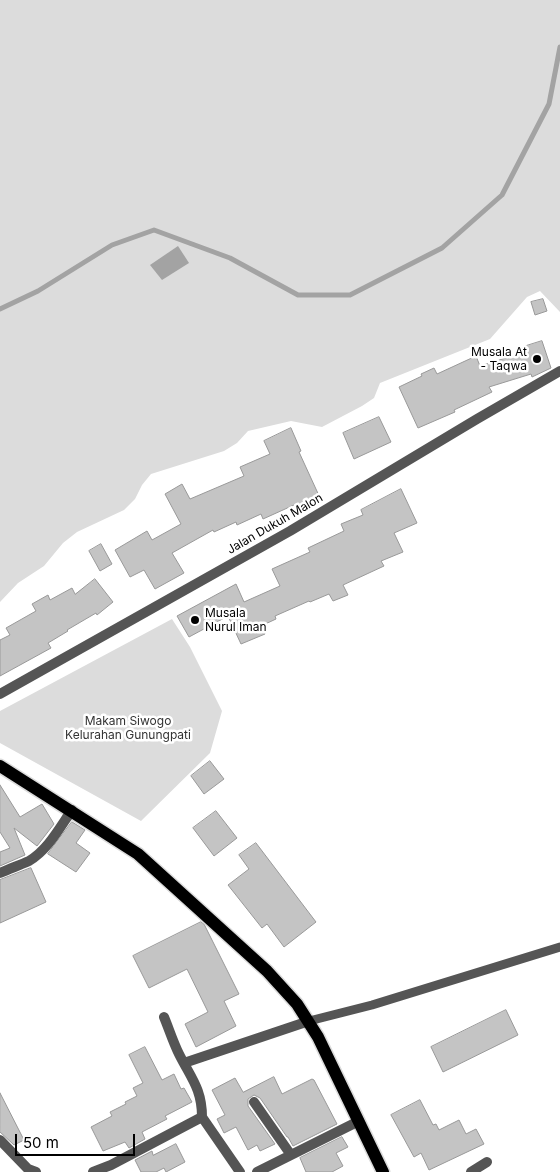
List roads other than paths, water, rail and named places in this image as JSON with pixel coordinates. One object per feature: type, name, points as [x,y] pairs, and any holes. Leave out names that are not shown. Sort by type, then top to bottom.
[{"type":"main road","points":[[0,766],[72,810],[138,854],[267,971],[309,1020],[383,1172]]},
{"type":"street","name":"Jalan Dukuh Malon","points":[[0,694],[290,531],[560,371]]},
{"type":"street","points":[[0,873],[30,860],[40,852],[72,810]]},
{"type":"street","points":[[164,1017],[184,1063],[196,1084],[202,1102],[202,1117],[240,1172]]},
{"type":"street","points":[[184,1063],[309,1020]]},
{"type":"street","points":[[254,1102],[291,1155]]},
{"type":"street","points":[[93,1172],[115,1169],[202,1117]]},
{"type":"street","points":[[257,1172],[359,1121]]},
{"type":"street","points":[[0,1140],[28,1169],[36,1172]]},
{"type":"street","points":[[470,1172],[487,1162]]},
{"type":"lane","points":[[309,1020],[372,1005],[560,947]]},
{"type":"waterway","points":[[0,309],[38,291],[112,245],[154,230],[230,258],[298,295],[350,295],[442,248],[502,195],[549,104],[560,47]]},
{"type":"place","name":"Musala At - Taqwa","points":[[537,359]]},
{"type":"place","name":"Musala Nurul Iman","points":[[195,620]]},
{"type":"park label","name":"Makam Siwogo Kelurahan Gunungpati","points":[[128,728]]}]
